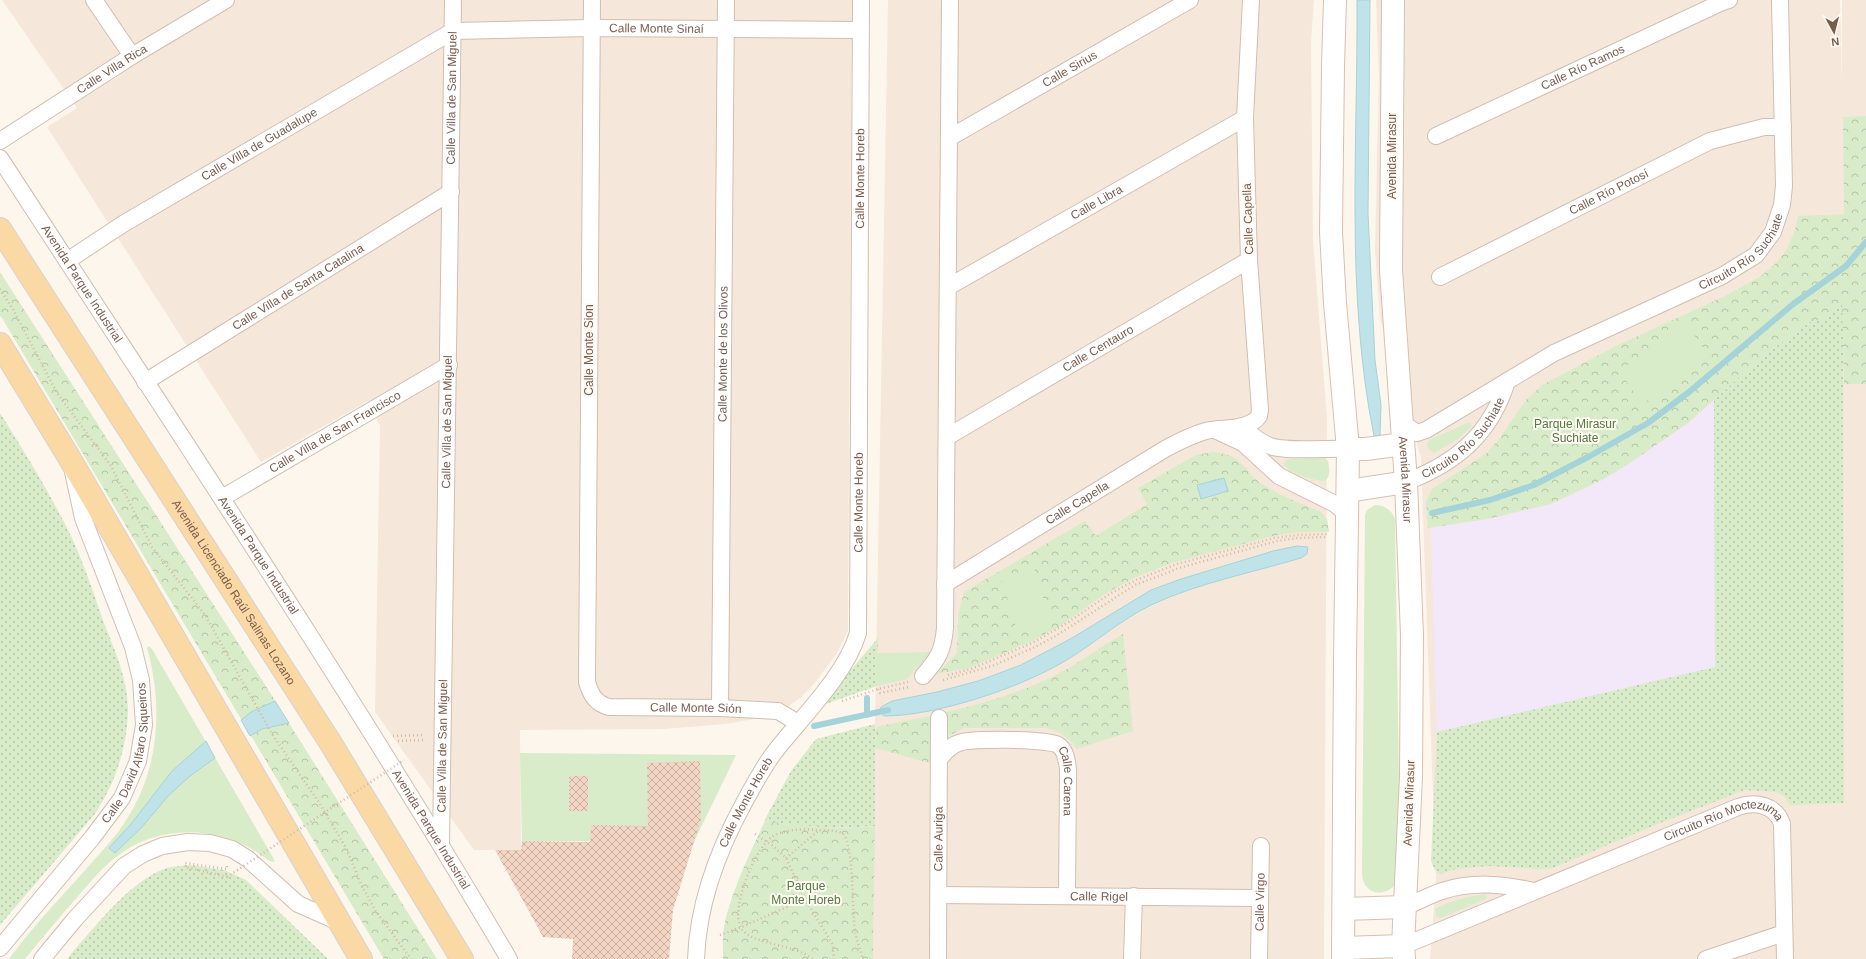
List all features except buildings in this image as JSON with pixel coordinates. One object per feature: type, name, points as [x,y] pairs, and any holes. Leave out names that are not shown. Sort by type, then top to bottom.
[{"type":"main road","name":"Avenida Licenciado Raúl Salinas Lozano","points":[[0,229],[330,742],[462,959]]},
{"type":"main road","points":[[0,344],[70,459],[361,959]]},
{"type":"street","points":[[94,0],[132,56]]},
{"type":"street","name":"Calle Villa Rica","points":[[0,141],[132,56],[226,0]]},
{"type":"street","name":"Calle Villa de San Miguel","points":[[441,844],[452,192],[453,0]]},
{"type":"street","name":"Calle Monte Sion","points":[[592,0],[587,682],[594,699]]},
{"type":"street","name":"Calle Monte de los Olivos","points":[[720,708],[726,0]]},
{"type":"street","name":"Calle Monte Horeb","points":[[696,959],[697,935],[702,911],[709,883],[724,841],[760,774],[848,658],[853,649],[859,625],[861,0]]},
{"type":"street","points":[[917,679],[936,661],[942,649],[944,628],[948,437],[950,0]]},
{"type":"street","name":"Calle Sirius","points":[[950,138],[1190,0]]},
{"type":"street","name":"Calle Capella","points":[[945,584],[1165,449],[1196,434],[1242,426],[1257,419],[1260,410],[1249,260],[1245,118],[1251,0]]},
{"type":"street","points":[[1335,0],[1331,232],[1335,303],[1347,422],[1348,449],[1343,954],[1404,953]]},
{"type":"street","name":"Avenida Mirasur","points":[[1393,0],[1391,270],[1402,444],[1406,482],[1412,643],[1411,777],[1404,953]]},
{"type":"street","name":"Calle Río Ramos","points":[[1436,136],[1729,0]]},
{"type":"street","name":"Circuito Río Suchiate","points":[[1402,444],[1554,353],[1722,276],[1756,255],[1773,232],[1782,206],[1784,186],[1780,0]]},
{"type":"street","name":"Calle Monte Sinaí","points":[[453,31],[591,28],[860,30]]},
{"type":"street","name":"Calle Villa de Guadalupe","points":[[67,261],[123,224],[453,31]]},
{"type":"street","name":"Calle Libra","points":[[948,287],[1245,118]]},
{"type":"street","name":"Calle Río Potosí","points":[[1440,277],[1710,141],[1764,127],[1783,127]]},
{"type":"street","name":"Avenida Parque Industrial","points":[[0,158],[222,498],[441,844],[509,959]]},
{"type":"street","name":"Calle Villa de Santa Catalina","points":[[145,382],[452,192]]},
{"type":"street","name":"Calle Centauro","points":[[948,437],[1249,260]]},
{"type":"street","name":"Calle Villa de San Francisco","points":[[222,498],[449,365]]},
{"type":"street","name":"Circuito Río Suchiate","points":[[1406,482],[1437,468],[1463,451],[1473,442],[1497,408],[1507,381]]},
{"type":"street","points":[[1401,420],[1405,425],[1417,433],[1426,430]]},
{"type":"street","points":[[1308,448],[1327,442],[1335,437],[1347,422]]},
{"type":"street","points":[[1242,426],[1255,438],[1271,446],[1348,449],[1385,447],[1402,444]]},
{"type":"street","points":[[1213,430],[1243,443],[1279,476],[1335,504],[1343,510],[1347,518]]},
{"type":"street","name":"Calle David Alfaro Siqueiros","points":[[0,948],[92,838],[122,798],[138,761],[144,725],[141,680],[133,647],[83,518],[70,459]]},
{"type":"street","points":[[1316,494],[1348,492],[1406,482]]},
{"type":"street","name":"Calle Monte Sión","points":[[594,699],[600,705],[609,707],[720,708],[778,711],[798,722]]},
{"type":"street","name":"Calle Auriga","points":[[938,959],[939,718]]},
{"type":"street","name":"Calle Carena","points":[[940,758],[957,743],[968,741],[1037,741],[1051,742],[1059,746],[1066,757],[1068,770],[1067,896]]},
{"type":"street","name":"Circuito Río Moctezuma","points":[[1404,953],[1534,891],[1738,807],[1756,804],[1773,810],[1780,817],[1782,824],[1785,959]]},
{"type":"street","points":[[42,959],[75,919],[124,866],[143,854],[162,846],[188,842],[210,843],[232,849],[248,859],[298,904],[341,923]]},
{"type":"street","name":"Calle Virgo","points":[[1259,959],[1261,846]]},
{"type":"street","points":[[1344,909],[1405,907],[1440,892],[1472,885],[1496,884],[1534,891]]},
{"type":"street","name":"Calle Rigel","points":[[939,895],[1260,898]]},
{"type":"street","points":[[1132,959],[1134,896]]},
{"type":"street","points":[[1706,959],[1784,932]]},
{"type":"street","points":[[1722,953],[1736,956],[1741,959]]},
{"type":"path","points":[[0,290],[14,311],[57,393],[111,466],[152,547],[205,615],[268,728],[320,804],[346,848],[362,886],[375,910],[411,959]]},
{"type":"path","points":[[940,676],[971,669],[1032,643],[1067,623],[1111,593],[1136,580],[1171,567],[1274,538],[1298,535],[1331,536],[1277,541],[1161,574],[1135,585],[1054,637],[1033,648],[992,666],[940,681]]},
{"type":"path","points":[[841,701],[878,688],[917,679]]},
{"type":"path","points":[[878,688],[880,693],[910,687]]},
{"type":"path","points":[[382,752],[395,746],[388,736],[427,735],[426,740],[396,741],[398,747]]},
{"type":"path","points":[[188,842],[188,860],[227,866],[227,869],[185,863],[185,867],[227,877],[404,760],[401,754]]},
{"type":"path","points":[[812,959],[802,952],[748,935],[741,927],[739,915],[740,902],[744,886],[757,854],[766,842],[773,836],[781,833],[801,830],[818,830],[833,831],[843,834],[847,842],[854,899],[855,930],[862,959]]},
{"type":"path","points":[[786,858],[818,830]]},
{"type":"path","points":[[755,834],[786,858],[805,899],[833,945],[834,959]]},
{"type":"path","points":[[720,935],[805,899]]},
{"type":"shaded area","points":[[2,0],[852,0],[848,631],[837,653],[814,684],[800,698],[785,709],[754,719],[726,724],[664,729],[520,730],[521,850],[474,850],[375,712],[380,426],[368,401],[261,462],[47,127],[77,108]]},
{"type":"shaded area","points":[[888,0],[1314,0],[1311,43],[1313,240],[1327,418],[1324,959],[873,959],[875,724]]},
{"type":"shaded area","points":[[1376,0],[1840,0],[1842,84],[1842,0],[1866,0],[1866,959],[1430,959],[1436,880],[1421,458],[1380,318],[1375,251],[1379,78]]},
{"type":"shaded area","points":[[1714,400],[1715,667],[1437,732],[1431,527],[1487,519],[1551,504],[1661,441],[1688,423]]},
{"type":"green space","name":"Parque Mirasur Suchiate","points":[[1866,116],[1866,384],[1844,384],[1842,301],[1830,314],[1822,319],[1810,322],[1763,356],[1688,423],[1627,465],[1602,480],[1551,504],[1487,519],[1428,528],[1426,501],[1432,489],[1487,453],[1499,439],[1526,400],[1542,385],[1616,346],[1725,296],[1761,276],[1776,263],[1787,249],[1795,230],[1798,216],[1844,214],[1843,117]]},
{"type":"green space","points":[[0,272],[262,680],[437,959],[384,959],[0,316]]},
{"type":"green space","points":[[1843,301],[1844,803],[1790,805],[1784,796],[1776,792],[1745,790],[1660,823],[1553,868],[1540,869],[1489,866],[1456,869],[1440,874],[1435,870],[1431,861],[1437,732],[1715,667],[1714,400],[1763,356],[1810,322],[1822,319],[1830,314]]},
{"type":"green space","points":[[1686,324],[1709,356],[1643,404],[1619,371]]},
{"type":"green space","points":[[0,413],[52,500],[68,530],[88,576],[120,666],[126,688],[128,710],[125,738],[118,766],[108,791],[94,815],[0,925]]},
{"type":"green space","points":[[1469,422],[1472,426],[1458,439],[1434,453],[1427,447],[1430,440]]},
{"type":"green space","points":[[1213,452],[1232,457],[1243,465],[1252,476],[1265,486],[1321,512],[1327,519],[1329,532],[1298,532],[1273,536],[1172,563],[1136,577],[1108,592],[1058,627],[1032,641],[969,668],[937,674],[957,653],[958,616],[964,592],[1085,521],[1096,536],[1147,504],[1138,488],[1196,455]]},
{"type":"green space","points":[[1323,457],[1328,461],[1329,469],[1328,477],[1325,481],[1315,480],[1296,474],[1286,468],[1284,464],[1285,461],[1290,459]]},
{"type":"green space","points":[[1375,505],[1382,506],[1387,509],[1392,513],[1395,519],[1399,782],[1399,836],[1395,885],[1385,892],[1380,893],[1370,890],[1366,886],[1362,875],[1365,515],[1367,510]]},
{"type":"green space","points":[[1034,568],[1051,624],[1018,634],[1001,577]]},
{"type":"green space","points":[[1123,634],[1133,731],[1076,749],[1074,744],[1059,732],[1044,728],[964,728],[952,734],[943,741],[929,763],[875,748],[876,727],[964,708],[1008,695],[1060,673]]},
{"type":"green space","points":[[878,638],[877,686],[820,706]]},
{"type":"green space","points":[[149,646],[275,861],[273,862],[268,860],[251,848],[213,834],[192,832],[172,833],[152,838],[133,846],[116,857],[106,866],[66,910],[25,959],[9,959],[40,920],[113,838],[135,805],[151,762],[155,740],[155,694],[147,648]]},
{"type":"green space","points":[[931,652],[907,679],[877,686],[877,653]]},
{"type":"green space","points":[[875,724],[875,826],[819,827],[764,821],[791,771],[816,739]]},
{"type":"green space","points":[[520,753],[736,755],[693,844],[660,841],[522,841]]},
{"type":"green space","name":"Parque Monte Horeb","points":[[765,821],[820,827],[875,826],[873,959],[723,959],[723,931],[728,910],[742,871]]},
{"type":"green space","points":[[191,865],[224,870],[246,880],[328,959],[67,959],[99,921],[138,884],[151,875],[164,869]]},
{"type":"green space","points":[[1485,894],[1487,896],[1486,899],[1441,918],[1436,916],[1435,909],[1447,903]]},
{"type":"water","points":[[1357,0],[1370,0],[1368,213],[1375,360],[1381,405],[1380,435],[1374,436],[1365,382],[1359,328],[1356,273],[1355,164]]},
{"type":"water","points":[[1224,478],[1228,491],[1201,499],[1197,485]]},
{"type":"water","points":[[1297,546],[1308,547],[1307,554],[1301,558],[1187,590],[1151,605],[1065,661],[1025,681],[977,699],[952,706],[905,715],[884,716],[880,712],[881,707],[892,701],[937,692],[978,681],[1021,665],[1072,638],[1151,590],[1181,579],[1273,551]]},
{"type":"water","points":[[275,701],[289,723],[262,729],[250,736],[241,720],[251,712]]},
{"type":"water","points":[[206,741],[215,758],[190,776],[168,796],[142,827],[115,853],[109,848],[131,824],[172,771]]},
{"type":"waterway","points":[[1432,513],[1490,500],[1534,485],[1588,457],[1648,423],[1689,392],[1792,305],[1846,266],[1866,242]]},
{"type":"waterway","points":[[867,698],[867,715]]},
{"type":"waterway","points":[[814,726],[888,710]]}]
